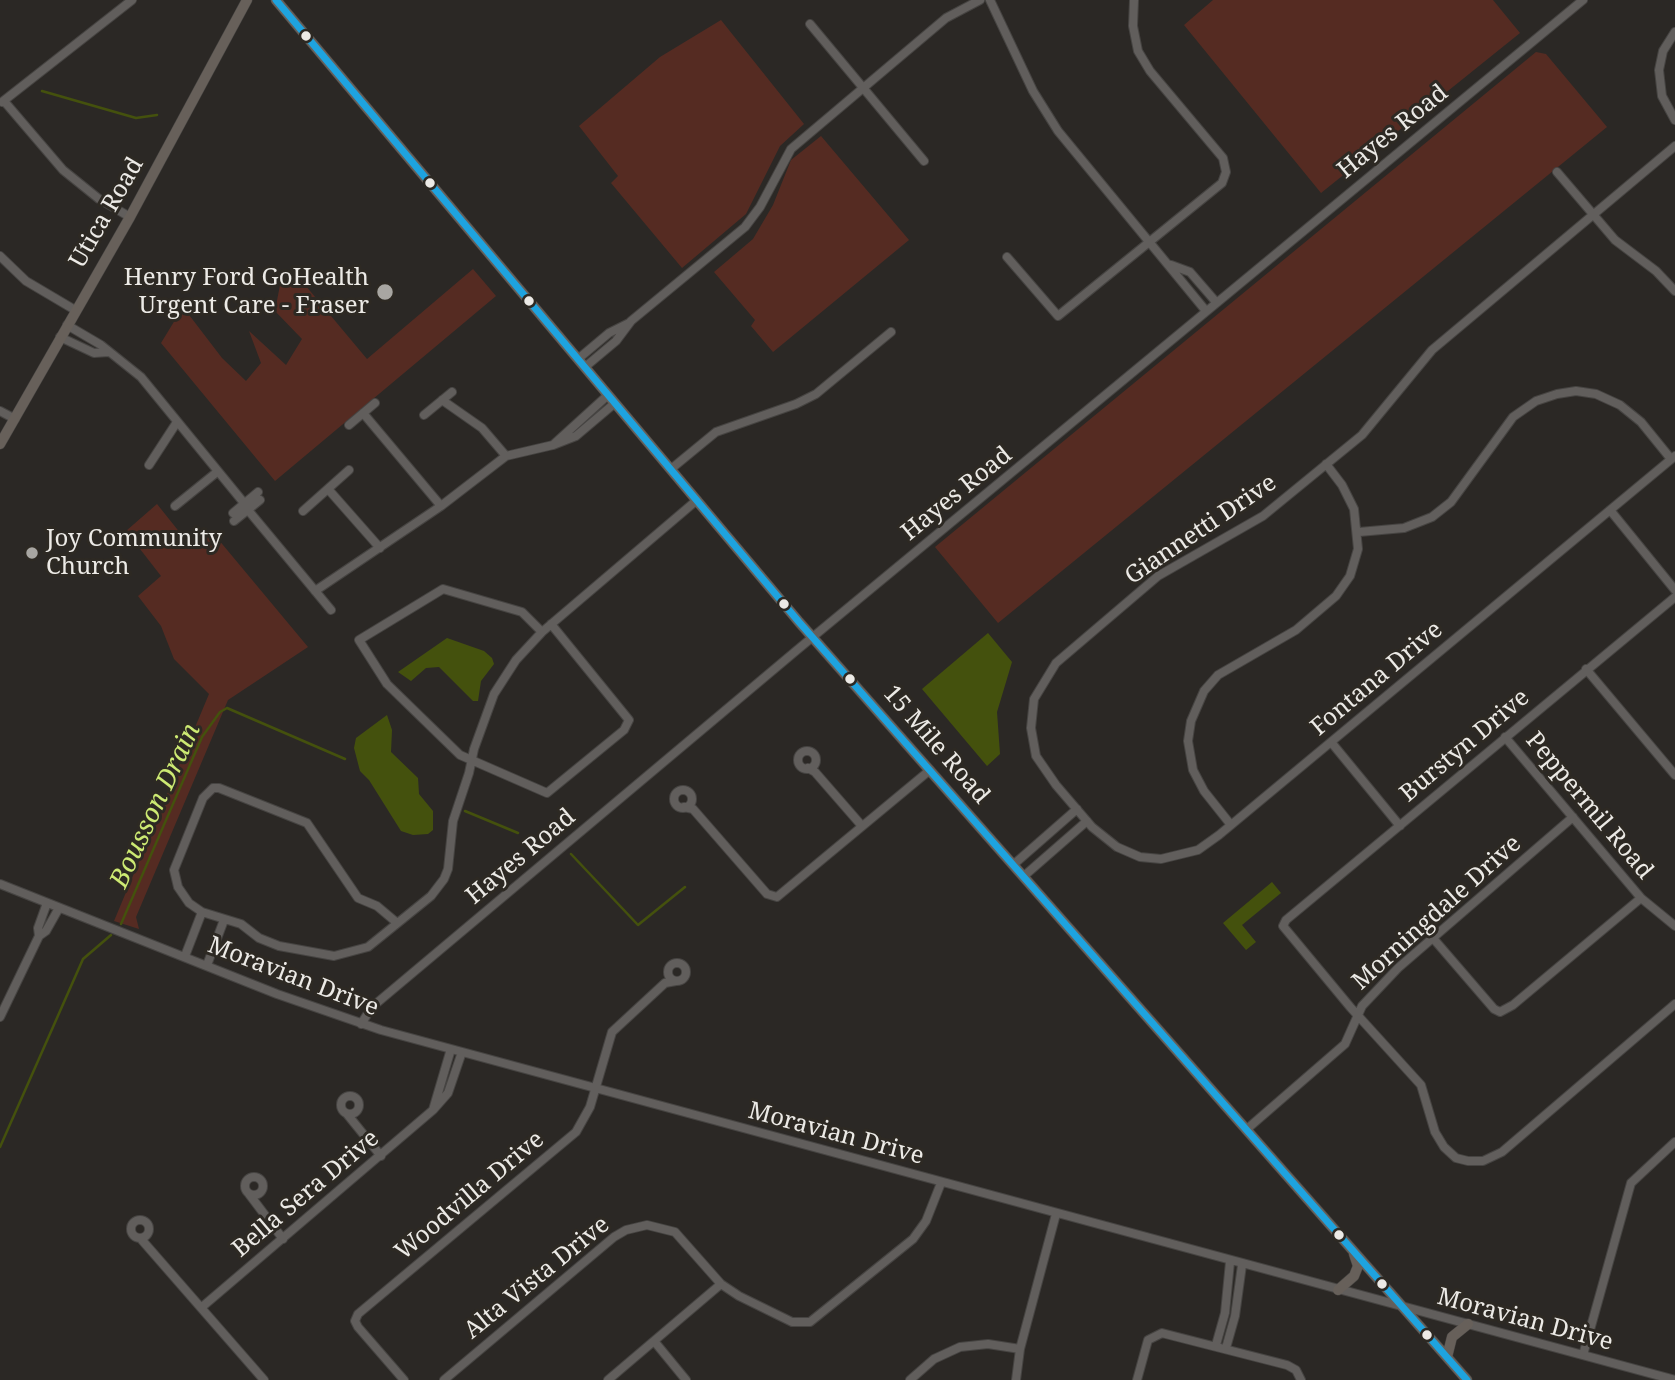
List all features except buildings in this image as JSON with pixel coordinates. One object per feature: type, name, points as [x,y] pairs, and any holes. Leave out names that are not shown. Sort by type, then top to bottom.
[{"type":"main road","name":"Utica Road","points":[[0,444],[130,218],[247,0]]},
{"type":"main road","name":"15 Mile Road","points":[[275,0],[813,636],[1468,1380]]},
{"type":"main road","points":[[1338,1290],[1356,1272],[1357,1261],[1353,1250]]},
{"type":"main road","points":[[1447,1357],[1451,1337],[1468,1324]]},
{"type":"street","points":[[130,218],[99,199],[63,170],[2,103],[132,0]]},
{"type":"street","points":[[578,359],[609,333],[631,321],[745,227],[760,207],[790,149],[946,18],[980,0]]},
{"type":"street","points":[[990,0],[1043,109],[1206,311]]},
{"type":"street","points":[[1007,257],[1058,316],[1216,189],[1226,172],[1223,158],[1143,60],[1135,40],[1134,0]]},
{"type":"street","name":"Hayes Road","points":[[361,1024],[372,1007],[813,636],[1577,2]]},
{"type":"street","points":[[810,24],[924,161]]},
{"type":"street","points":[[1675,32],[1664,51],[1659,70],[1662,96],[1675,120]]},
{"type":"street","name":"Giannetti Drive","points":[[1077,809],[1045,772],[1032,741],[1034,699],[1056,663],[1158,576],[1251,525],[1326,464],[1376,421],[1432,349],[1675,146]]},
{"type":"street","points":[[1557,172],[1615,240],[1656,271],[1675,291]]},
{"type":"street","points":[[0,256],[26,281],[75,310]]},
{"type":"street","points":[[1171,265],[1190,272],[1216,302]]},
{"type":"street","points":[[585,367],[616,341],[631,321]]},
{"type":"street","points":[[67,325],[141,377],[331,610]]},
{"type":"street","points":[[671,469],[716,432],[796,404],[816,394],[891,332]]},
{"type":"street","points":[[60,337],[94,353],[109,352]]},
{"type":"street","points":[[1359,532],[1404,528],[1432,517],[1451,502],[1513,418],[1535,401],[1557,394],[1576,391],[1597,394],[1620,405],[1641,422],[1673,458]]},
{"type":"street","points":[[424,415],[452,392]]},
{"type":"street","points":[[315,591],[441,506],[506,456],[553,445],[576,436],[612,399]]},
{"type":"street","points":[[442,401],[482,428],[506,456]]},
{"type":"street","points":[[349,425],[375,403]]},
{"type":"street","points":[[0,411],[15,419]]},
{"type":"street","points":[[363,413],[441,506]]},
{"type":"street","points":[[149,465],[177,422]]},
{"type":"street","name":"Fontana Drive","points":[[1077,809],[1117,847],[1140,856],[1161,859],[1198,850],[1673,458]]},
{"type":"street","points":[[1231,825],[1204,791],[1193,770],[1188,741],[1197,704],[1218,675],[1286,637],[1336,596],[1355,564],[1359,532],[1348,494],[1326,464]]},
{"type":"street","points":[[303,511],[349,470]]},
{"type":"street","points":[[175,506],[218,472]]},
{"type":"street","points":[[328,489],[380,548]]},
{"type":"street","points":[[234,517],[259,496]]},
{"type":"street","points":[[396,922],[377,906],[367,905],[358,898],[307,822],[219,788],[213,788],[203,798],[174,870],[183,896],[202,912],[241,924],[268,942],[334,956],[368,947],[431,896],[444,879],[448,869],[453,821],[494,694],[516,660],[551,624],[697,500]]},
{"type":"street","points":[[1610,510],[1675,590]]},
{"type":"street","points":[[542,632],[522,612],[443,589],[359,640],[387,684],[460,755],[547,793],[627,727],[625,713],[551,624]]},
{"type":"street","name":"Burstyn Drive","points":[[1359,1017],[1283,926],[1286,920],[1675,597]]},
{"type":"street","points":[[1586,669],[1675,775]]},
{"type":"street","name":"Peppermil Road","points":[[1506,737],[1641,898],[1675,926]]},
{"type":"street","points":[[1331,742],[1400,826]]},
{"type":"street","points":[[813,768],[862,827]]},
{"type":"street","points":[[688,808],[691,800],[686,790],[676,794],[675,802],[688,808],[773,898],[930,770]]},
{"type":"street","points":[[1013,864],[1077,809]]},
{"type":"street","name":"Morningdale Drive","points":[[1247,1129],[1336,1054],[1352,1034],[1362,1006],[1432,937],[1573,817]]},
{"type":"street","points":[[1024,877],[1087,821]]},
{"type":"street","name":"Moravian Drive","points":[[0,884],[361,1024],[1230,1262],[1675,1380]]},
{"type":"street","points":[[1432,937],[1494,1009],[1500,1012],[1641,898]]},
{"type":"street","points":[[39,936],[38,928],[47,903]]},
{"type":"street","points":[[0,1017],[39,936],[46,931],[59,908]]},
{"type":"street","points":[[185,956],[202,912]]},
{"type":"street","points":[[207,965],[224,920]]},
{"type":"street","points":[[672,965],[683,966],[685,976],[665,983],[672,965]]},
{"type":"street","points":[[669,973],[676,981]]},
{"type":"street","name":"Woodvilla Drive","points":[[404,1380],[355,1321],[358,1314],[576,1132],[584,1120],[612,1032],[665,983]]},
{"type":"street","points":[[1359,1017],[1421,1085],[1435,1132],[1444,1147],[1456,1157],[1468,1161],[1483,1161],[1502,1152],[1675,1004]]},
{"type":"street","points":[[433,1110],[451,1049]]},
{"type":"street","name":"Bella Sera Drive","points":[[201,1307],[433,1110],[449,1093],[462,1052]]},
{"type":"street","points":[[352,1116],[381,1156]]},
{"type":"street","points":[[1583,1355],[1631,1183],[1675,1142]]},
{"type":"street","points":[[256,1203],[264,1185],[255,1177],[246,1182],[249,1193],[256,1203],[283,1239]]},
{"type":"street","name":"Alta Vista Drive","points":[[444,1380],[626,1230],[647,1225],[675,1232],[722,1284],[783,1319],[810,1322],[913,1239],[926,1221],[941,1183]]},
{"type":"street","points":[[249,1193],[260,1193]]},
{"type":"street","points":[[1016,1380],[1020,1349],[1056,1214]]},
{"type":"street","points":[[144,1236],[264,1380]]},
{"type":"street","points":[[1216,1345],[1225,1313],[1230,1262]]},
{"type":"street","points":[[1226,1348],[1235,1316],[1242,1265]]},
{"type":"street","points":[[608,1380],[722,1284]]},
{"type":"street","points":[[1137,1380],[1146,1343],[1157,1334],[1167,1333],[1291,1366],[1301,1380]]},
{"type":"street","points":[[654,1341],[686,1380]]},
{"type":"street","points":[[910,1380],[934,1359],[960,1347],[988,1344],[1020,1349]]},
{"type":"shaded area","points":[[1213,0],[1493,0],[1520,33],[1321,193],[1184,25]]},
{"type":"shaded area","points":[[721,20],[804,124],[780,146],[746,214],[682,268],[611,183],[618,176],[579,126],[660,57]]},
{"type":"shaded area","points":[[1536,52],[1546,54],[1607,127],[998,623],[935,547]]},
{"type":"shaded area","points":[[821,136],[909,240],[773,352],[751,326],[755,320],[714,272],[753,239],[773,205],[791,160]]},
{"type":"shaded area","points":[[473,269],[496,296],[275,481],[161,343],[183,307],[222,358],[246,381],[261,363],[249,331],[286,365],[302,339],[275,311],[280,285],[295,273],[367,359]]},
{"type":"shaded area","points":[[157,504],[193,549],[213,533],[308,647],[228,700],[136,917],[139,929],[114,921],[209,694],[174,659],[161,626],[138,596],[161,576],[126,531]]},
{"type":"shaded area","points":[[988,633],[1012,662],[997,712],[1000,754],[987,766],[922,689]]},
{"type":"shaded area","points":[[447,638],[484,651],[492,658],[494,664],[481,681],[478,701],[473,701],[439,667],[426,668],[411,681],[398,672]]},
{"type":"shaded area","points":[[387,715],[392,730],[391,752],[418,778],[419,794],[433,811],[433,830],[428,834],[413,835],[401,831],[369,780],[360,771],[354,748],[356,738]]},
{"type":"shaded area","points":[[1272,882],[1281,893],[1242,925],[1256,942],[1246,950],[1223,923]]},
{"type":"waterway","points":[[42,91],[136,118],[157,115]]},
{"type":"waterway","name":"Bousson Drain","points":[[121,924],[202,737],[220,712],[227,708],[345,759]]},
{"type":"waterway","points":[[465,811],[518,833]]},
{"type":"waterway","points":[[571,854],[638,925],[685,887]]},
{"type":"waterway","name":"Bousson Drain","points":[[0,1147],[83,959],[111,935]]},
{"type":"transit line","points":[[276,0],[799,622],[1467,1380]]},
{"type":"place","name":"Henry Ford GoHealth Urgent Care - Fraser","points":[[385,292]]},
{"type":"place","name":"Joy Community Church","points":[[32,553]]}]
